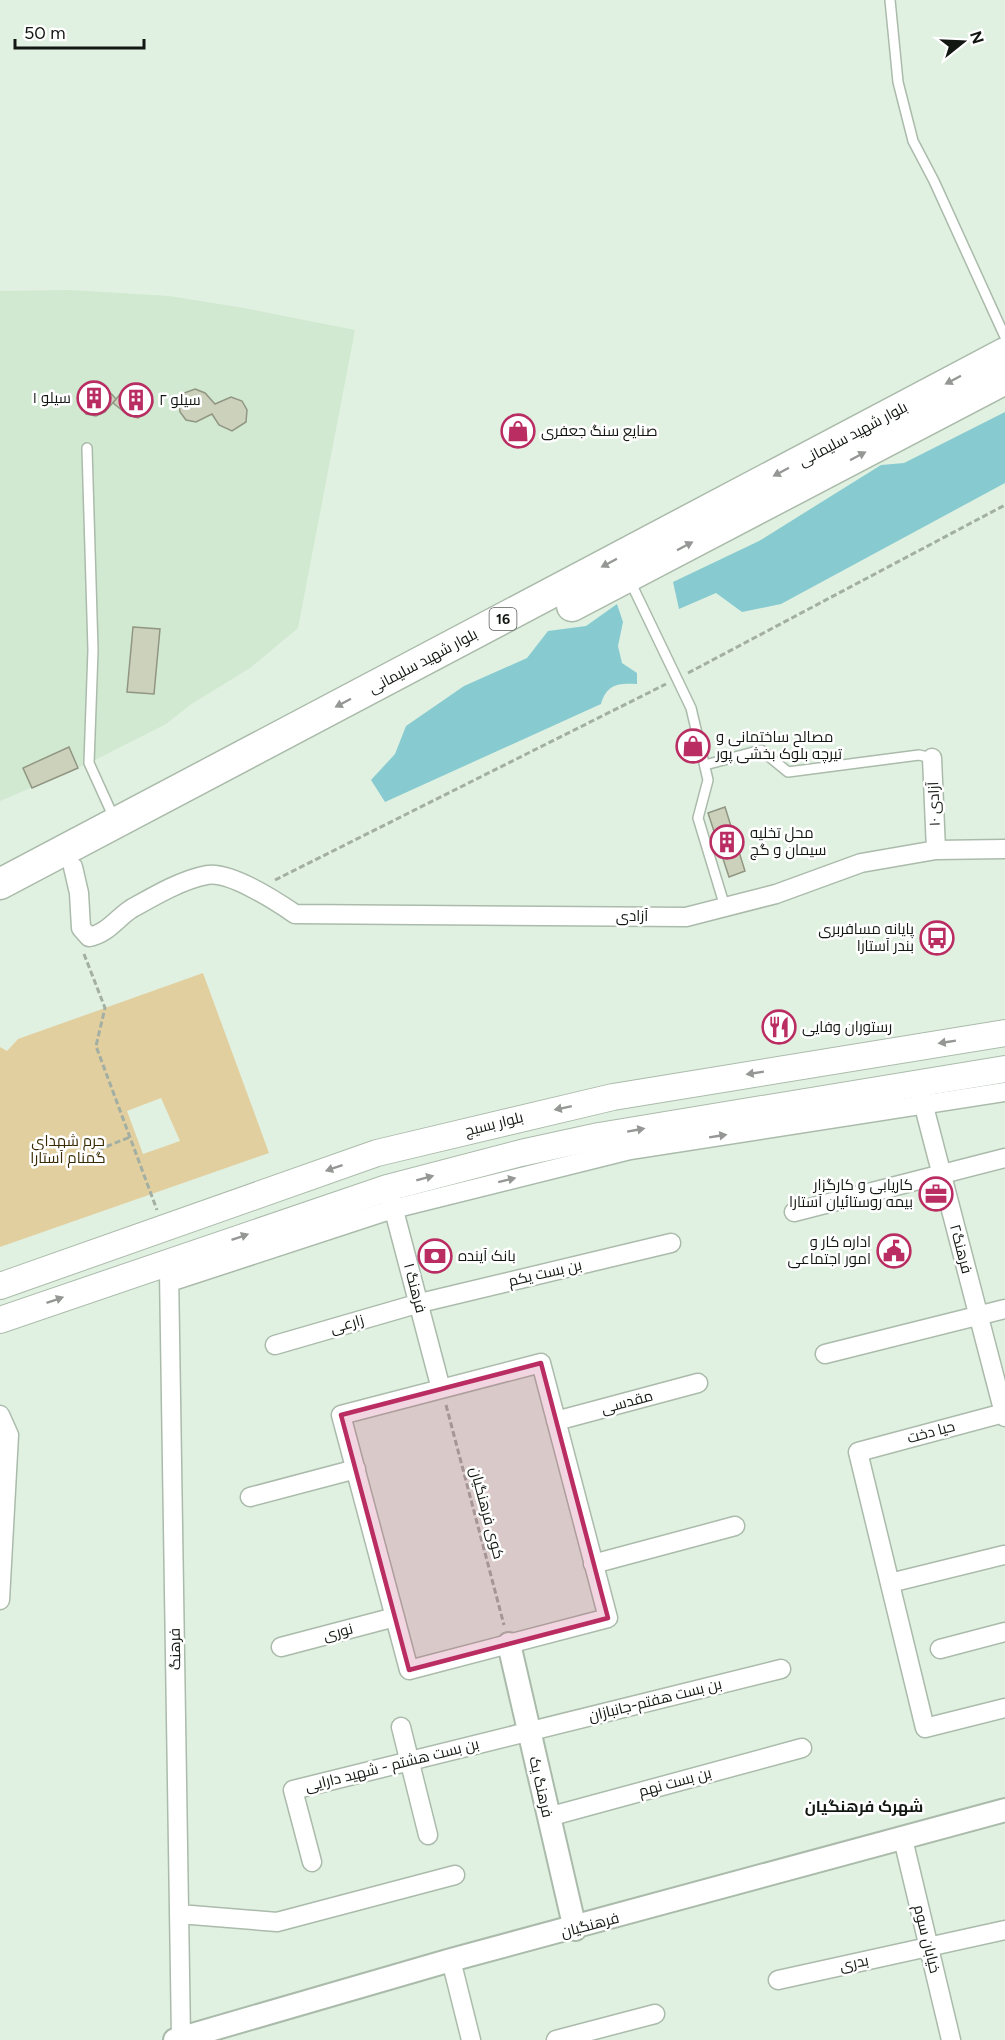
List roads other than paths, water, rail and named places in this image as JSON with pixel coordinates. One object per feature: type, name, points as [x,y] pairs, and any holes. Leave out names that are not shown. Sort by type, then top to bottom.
[{"type":"highway","name":"بلوار شهید سلیمانی","points":[[0,884],[1005,353]]},
{"type":"highway","name":"بلوار شهید سلیمانی","points":[[0,904],[1005,379]]},
{"type":"main road","name":"بلوار بسیج","points":[[0,1286],[377,1153],[613,1097],[1005,1033]]},
{"type":"main road","points":[[0,1320],[169,1271],[390,1198],[598,1136],[921,1093],[1005,1069]]},
{"type":"main road","points":[[377,1153],[390,1198]]},
{"type":"street","name":"آزادی ۱۰","points":[[932,759],[936,850]]},
{"type":"street","name":"آزادی","points":[[73,867],[79,893],[81,928],[89,937],[104,931],[129,910],[166,890],[209,874],[257,888],[295,914],[686,917],[776,894],[861,863],[936,850],[1005,849]]},
{"type":"street","points":[[921,1093],[1005,1092]]},
{"type":"street","name":"فرهنگ۲","points":[[921,1093],[1005,1415]]},
{"type":"street","points":[[794,1212],[1005,1158]]},
{"type":"street","name":"فرهنگ ۱","points":[[390,1198],[420,1303],[441,1389]]},
{"type":"street","name":"بن بست یکم","points":[[420,1303],[671,1243]]},
{"type":"street","name":"فرهنگ","points":[[169,1271],[179,1914],[178,2039]]},
{"type":"street","name":"زارعی","points":[[275,1345],[420,1303]]},
{"type":"street","points":[[825,1354],[1005,1309]]},
{"type":"street","points":[[540,1363],[608,1618],[409,1670],[341,1415],[441,1389],[540,1363]]},
{"type":"street","name":"مقدسی","points":[[556,1421],[698,1383]]},
{"type":"street","points":[[0,1415],[9,1435],[0,1600]]},
{"type":"street","name":"حیا دخت","points":[[890,1583],[858,1452],[1005,1415]]},
{"type":"street","points":[[250,1497],[356,1469]]},
{"type":"street","points":[[593,1564],[735,1526]]},
{"type":"street","points":[[1004,1555],[890,1583],[925,1728],[1005,1708]]},
{"type":"street","name":"نوری","points":[[281,1647],[395,1617]]},
{"type":"street","points":[[940,1649],[1005,1632]]},
{"type":"street","name":"فرهنگ یک","points":[[509,1644],[575,1929]]},
{"type":"street","name":"بن بست هفتم-جانبازان","points":[[528,1730],[781,1669]]},
{"type":"street","points":[[401,1727],[428,1835]]},
{"type":"street","name":"بن بست هشتم - شهید دارایی","points":[[312,1862],[293,1790],[528,1730]]},
{"type":"street","name":"بن بست نهم","points":[[548,1817],[802,1748]]},
{"type":"street","name":"فرهنگیان","points":[[178,2039],[451,1960],[575,1929],[1005,1810]]},
{"type":"street","name":"خیابان سوم","points":[[903,1839],[951,2040]]},
{"type":"street","points":[[179,1914],[277,1922],[455,1875]]},
{"type":"street","name":"بدری","points":[[778,1980],[1005,1930]]},
{"type":"street","points":[[451,1960],[471,2040]]},
{"type":"street","points":[[556,2040],[655,2014]]},
{"type":"lane","points":[[890,0],[898,82],[913,141],[934,181],[1005,338]]},
{"type":"lane","points":[[87,448],[93,650],[89,763],[116,823]]},
{"type":"lane","points":[[627,577],[690,708],[708,780],[698,818],[725,907]]},
{"type":"lane","points":[[705,765],[761,750],[788,772],[919,755],[932,759]]},
{"type":"water","points":[[1005,412],[1005,483],[781,604],[742,612],[716,593],[679,609],[673,582],[759,541],[881,465],[904,463]]},
{"type":"water","points":[[617,604],[623,622],[618,646],[622,663],[637,673],[637,684],[614,686],[606,692],[601,704],[385,802],[371,780],[395,754],[406,726],[464,686],[527,658],[548,631],[586,626]]},
{"type":"place","name":"سیلو ۱","points":[[94,398]]},
{"type":"place","name":"سیلو ۲","points":[[136,400]]},
{"type":"place","name":"صنایع سنگ جعفری","points":[[518,431]]},
{"type":"place","name":"مصالح ساختمانی و تیرچه بلوک بخشی پور","points":[[693,746]]},
{"type":"place","name":"محل تخلیه سیمان و گچ","points":[[727,842]]},
{"type":"place","name":"پایانه مسافربری بندر آستارا","points":[[937,938]]},
{"type":"place","name":"رستوران وفایی","points":[[779,1027]]},
{"type":"place","name":"کاریابی و کارگزار بیمه روستائیان آستارا","points":[[936,1194]]},
{"type":"place","name":"اداره کار و امور اجتماعی","points":[[894,1251]]},
{"type":"place","name":"بانک آینده","points":[[435,1256]]},
{"type":"district","name":"شهرک فرهنگیان","points":[[864,1806]]},
{"type":"park label","name":"حرم شهدای گمنام آستارا","points":[[68,1150]]}]
